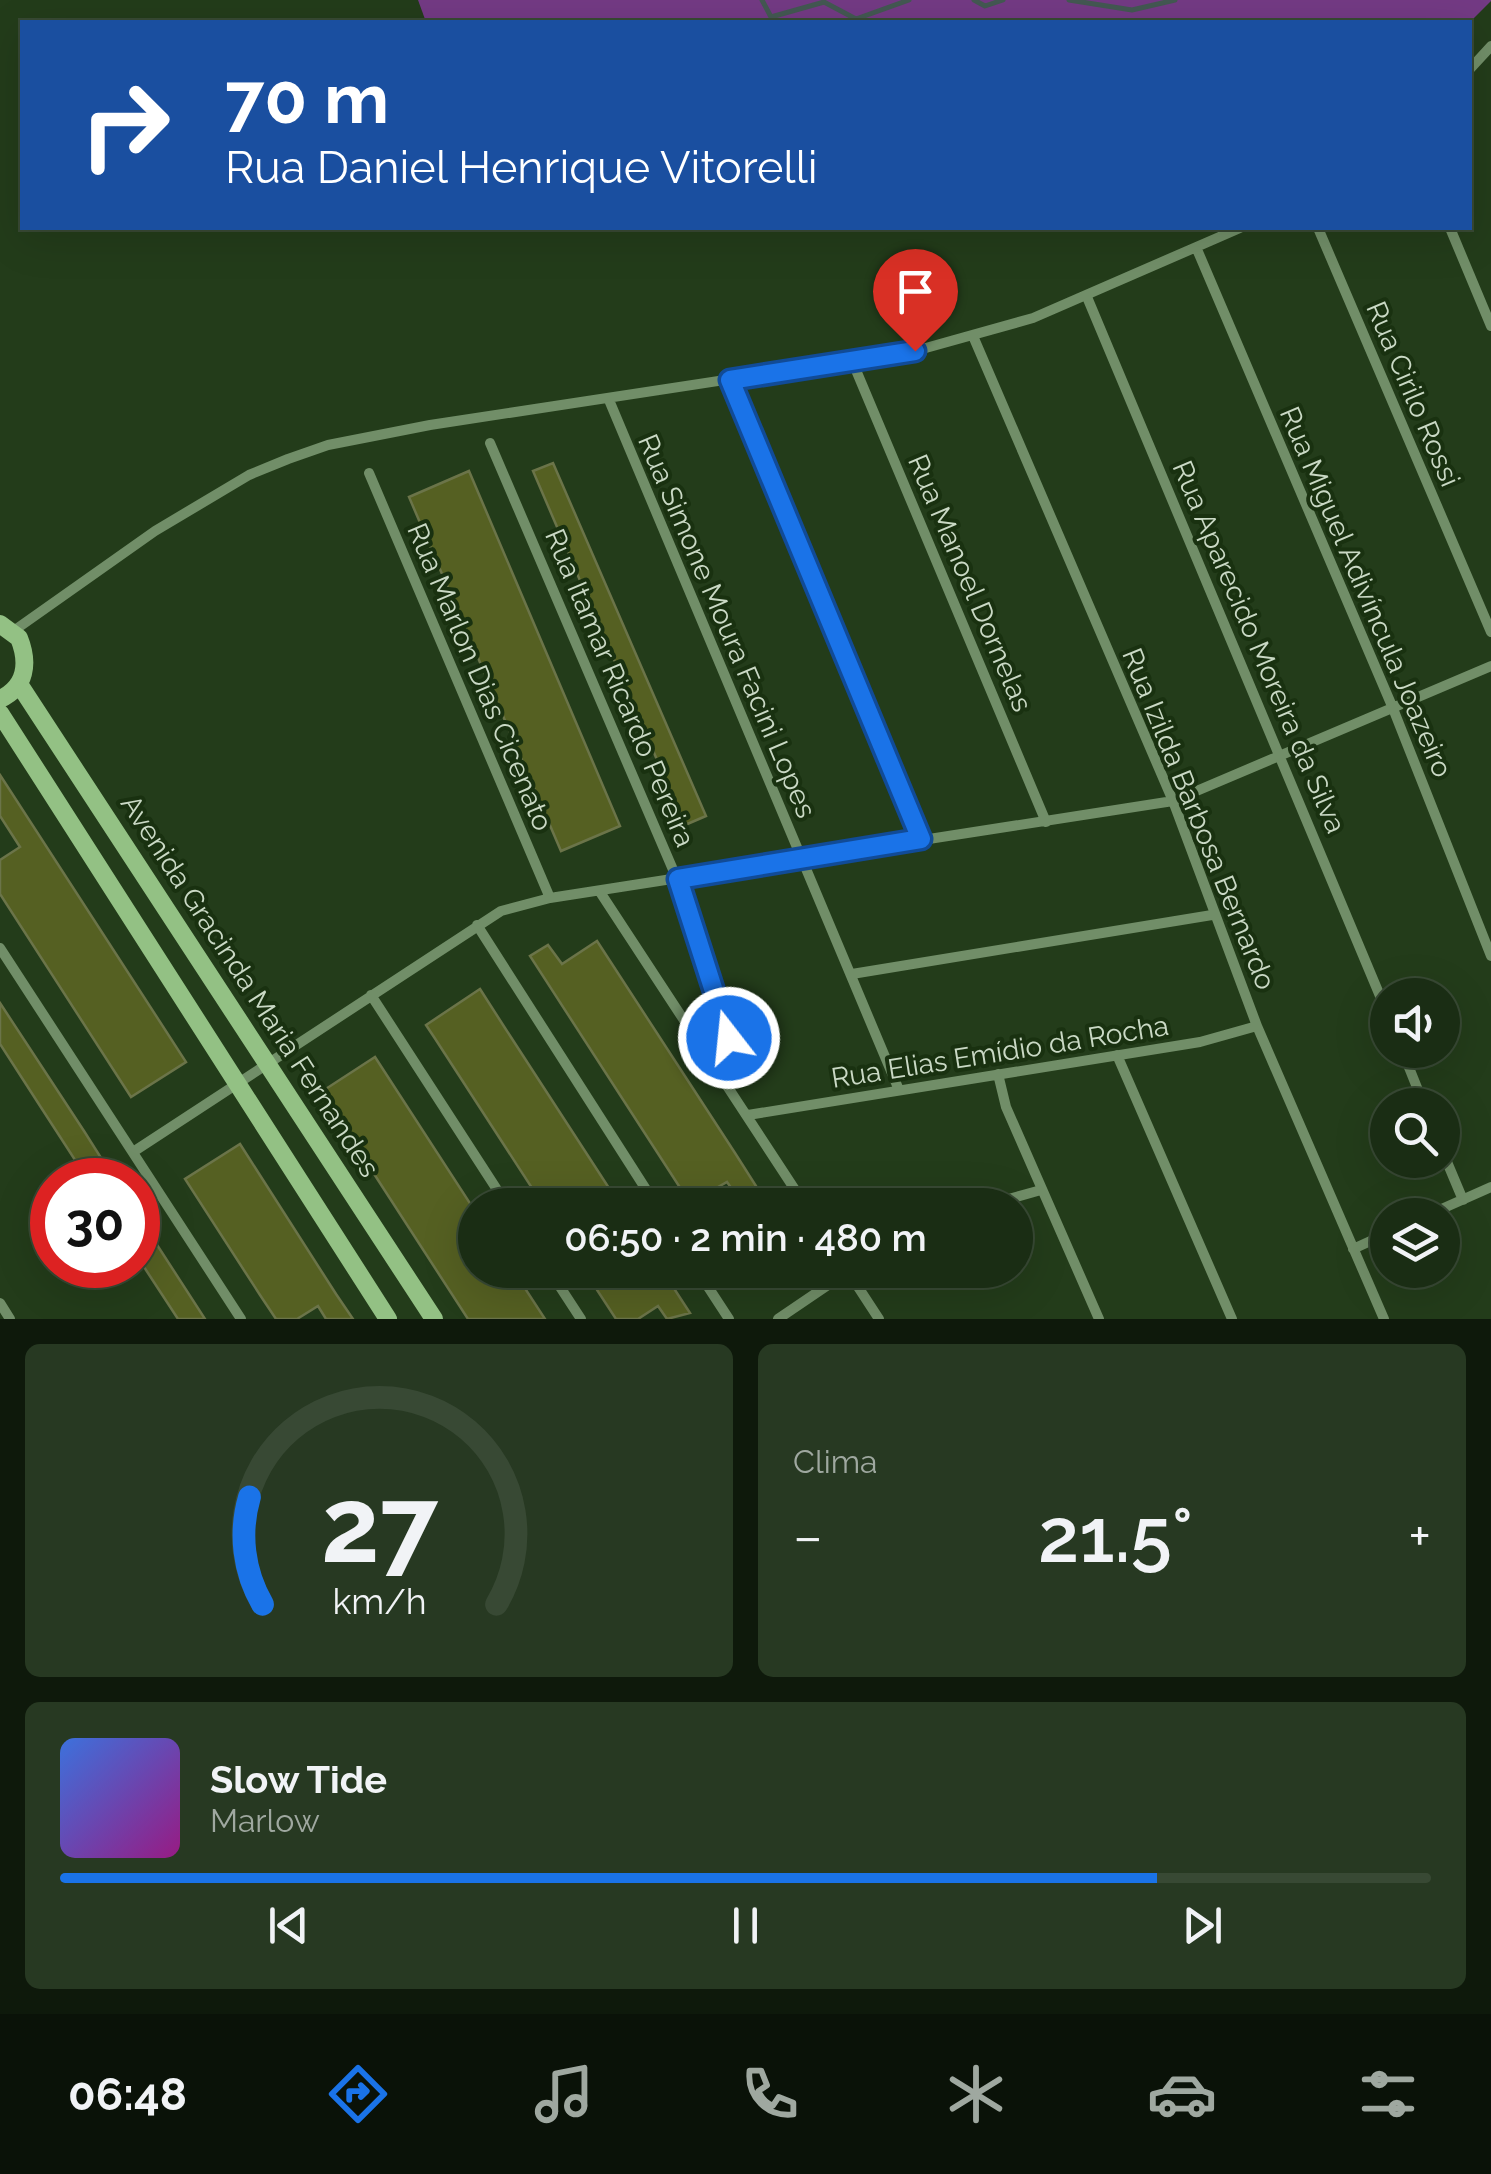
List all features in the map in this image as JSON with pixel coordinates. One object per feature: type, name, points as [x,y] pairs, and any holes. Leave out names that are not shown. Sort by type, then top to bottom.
[{"type":"street","points":[[1472,67],[1491,46]]},
{"type":"street","points":[[0,699],[19,684],[25,653],[6,628],[155,531],[288,458],[430,425],[853,362],[973,336],[1087,297],[1235,230]]},
{"type":"street","name":"Rua Cirilo Rossi","points":[[1319,230],[1491,632]]},
{"type":"street","points":[[1451,230],[1491,326]]},
{"type":"street","name":"Rua Miguel Adivíncula Joazeiro","points":[[1196,247],[1392,706],[1491,956]]},
{"type":"street","name":"Rua Aparecido Moreira da Silva","points":[[1087,297],[1373,978]]},
{"type":"street","name":"Rua Izilda Barbosa Bernardo","points":[[973,336],[1173,801],[1212,915],[1257,1026],[1384,1319]]},
{"type":"street","name":"Rua Manoel Dornelas","points":[[853,362],[1046,822]]},
{"type":"street","points":[[730,380],[921,839]]},
{"type":"street","name":"Rua Simone Moura Facini Lopes","points":[[609,400],[899,1090]]},
{"type":"street","name":"Rua Itamar Ricardo Pereira","points":[[490,443],[678,879],[728,1031],[726,1048],[709,1058]]},
{"type":"street","name":"Rua Marlon Dias Cicenato","points":[[369,473],[550,898]]},
{"type":"street","points":[[133,1152],[501,911],[550,898],[1173,801],[1491,666]]},
{"type":"street","name":"Avenida Gracinda Maria Fernandes","points":[[19,684],[434,1319]]},
{"type":"street","points":[[0,713],[388,1319]]},
{"type":"street","points":[[600,892],[794,1188]]},
{"type":"street","points":[[852,974],[1212,915]]},
{"type":"street","points":[[477,926],[645,1188]]},
{"type":"street","points":[[0,948],[241,1319]]},
{"type":"street","points":[[371,995],[496,1188]]},
{"type":"street","name":"Rua Elias Emídio da Rocha","points":[[748,1115],[1200,1042],[1257,1026]]},
{"type":"street","points":[[1117,1055],[1232,1319]]},
{"type":"street","points":[[998,1074],[1006,1107],[1098,1319]]},
{"type":"street","points":[[1454,1178],[1463,1200]]},
{"type":"street","points":[[1460,1201],[1491,1188]]},
{"type":"street","points":[[1033,1192],[1041,1190]]},
{"type":"street","points":[[1353,1248],[1370,1241]]},
{"type":"street","points":[[561,1288],[581,1319]]},
{"type":"street","points":[[708,1288],[728,1319]]},
{"type":"street","points":[[778,1319],[823,1288]]},
{"type":"street","points":[[860,1288],[879,1319]]},
{"type":"street","points":[[0,1304],[10,1319]]},
{"type":"shaded area","points":[[418,0],[1491,0],[1472,20],[425,20]]},
{"type":"building","points":[[553,463],[706,816],[685,825],[533,471]]},
{"type":"building","points":[[469,471],[620,826],[561,851],[409,497]]},
{"type":"building","points":[[0,775],[186,1062],[131,1097],[0,894],[0,860],[20,847],[0,816]]},
{"type":"building","points":[[597,941],[757,1188],[731,1188],[727,1182],[716,1188],[680,1188],[530,956],[548,945],[562,964]]},
{"type":"building","points":[[480,989],[609,1188],[532,1188],[426,1025]]},
{"type":"building","points":[[0,1003],[101,1158],[74,1158],[0,1044]]},
{"type":"building","points":[[375,1057],[460,1188],[458,1288],[525,1288],[545,1319],[468,1319],[321,1092]]},
{"type":"building","points":[[240,1144],[353,1319],[326,1319],[318,1306],[297,1319],[276,1319],[185,1179]]},
{"type":"building","points":[[160,1249],[205,1319],[178,1319],[158,1288]]},
{"type":"building","points":[[596,1288],[674,1288],[690,1313],[667,1319],[658,1306],[638,1319],[616,1319]]},
{"type":"waterway","points":[[762,0],[771,17],[824,2],[856,19],[909,0]]},
{"type":"waterway","points":[[974,0],[985,6],[1003,0]]},
{"type":"waterway","points":[[1069,0],[1132,10],[1175,0]]},
{"type":"route","points":[[729,1038],[678,879],[921,839],[730,380],[915,351]]}]
